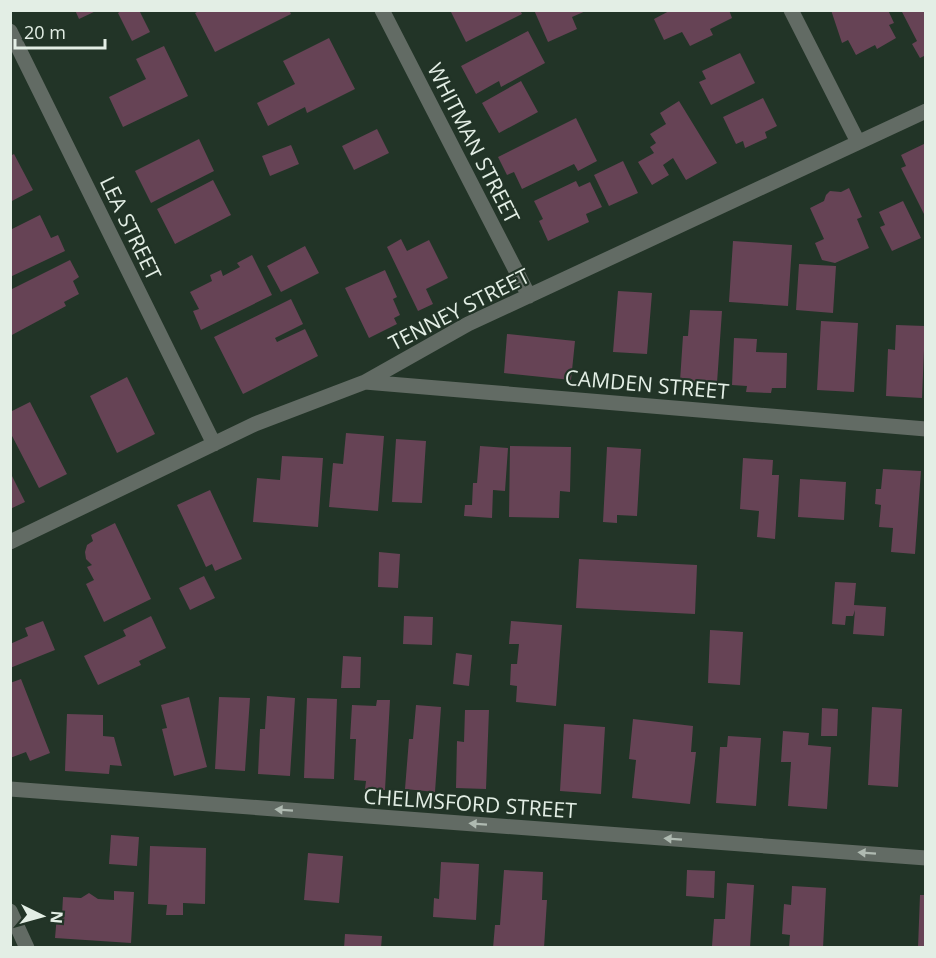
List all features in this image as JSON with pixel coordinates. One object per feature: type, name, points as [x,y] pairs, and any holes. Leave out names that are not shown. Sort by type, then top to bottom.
[{"type":"street","name":"WHITMAN STREET","points":[[382,10],[529,296]]},
{"type":"street","points":[[791,10],[858,142]]},
{"type":"street","name":"LEA STREET","points":[[10,31],[214,444]]},
{"type":"street","name":"TENNEY STREET","points":[[10,542],[255,424],[365,382],[468,324],[926,111]]},
{"type":"street","name":"CAMDEN STREET","points":[[365,382],[926,429]]},
{"type":"street","name":"CHELMSFORD STREET","points":[[10,789],[926,858]]},
{"type":"street","points":[[10,911],[27,948]]},
{"type":"building","points":[[75,10],[98,10],[79,19]]},
{"type":"building","points":[[122,10],[139,10],[150,32],[132,41],[118,13]]},
{"type":"building","points":[[201,10],[289,10],[291,14],[215,52],[195,13]]},
{"type":"building","points":[[450,10],[520,10],[522,14],[466,42]]},
{"type":"building","points":[[534,10],[588,10],[572,17],[577,29],[548,42]]},
{"type":"building","points":[[671,10],[729,10],[732,18],[710,29],[713,35],[690,46],[682,32],[664,40],[654,19]]},
{"type":"building","points":[[831,10],[888,10],[894,23],[889,25],[896,38],[877,49],[875,45],[856,55],[848,40],[842,43]]},
{"type":"building","points":[[901,10],[926,10],[926,55],[920,58],[912,44],[917,41]]},
{"type":"building","points":[[528,31],[545,63],[501,87],[499,81],[476,94],[461,66]]},
{"type":"building","points":[[329,38],[355,89],[307,113],[305,107],[268,126],[257,103],[295,84],[283,61]]},
{"type":"building","points":[[164,46],[188,96],[123,127],[109,97],[146,79],[136,59]]},
{"type":"building","points":[[740,53],[755,83],[711,105],[699,82],[706,79],[702,71]]},
{"type":"building","points":[[521,81],[538,112],[499,133],[482,103]]},
{"type":"building","points":[[763,98],[777,126],[765,132],[767,138],[745,148],[743,141],[736,144],[723,117]]},
{"type":"building","points":[[679,101],[717,163],[686,180],[673,158],[663,165],[669,175],[652,185],[638,162],[654,153],[650,147],[656,143],[650,134],[666,124],[660,113]]},
{"type":"building","points":[[576,118],[597,161],[578,171],[574,164],[522,189],[514,172],[507,175],[498,157]]},
{"type":"building","points":[[377,129],[389,153],[354,170],[342,146]]},
{"type":"building","points":[[199,139],[214,171],[151,203],[135,171]]},
{"type":"building","points":[[926,143],[926,218],[901,168],[906,166],[901,155]]},
{"type":"building","points":[[291,145],[299,164],[270,176],[262,156]]},
{"type":"building","points":[[14,154],[33,190],[10,202],[10,156]]},
{"type":"building","points":[[623,161],[638,193],[609,206],[594,175]]},
{"type":"building","points":[[213,180],[231,215],[175,244],[157,209]]},
{"type":"building","points":[[576,181],[579,187],[590,182],[602,207],[586,214],[589,222],[548,241],[539,221],[543,219],[534,201]]},
{"type":"building","points":[[849,188],[862,217],[857,219],[869,248],[835,263],[822,260],[815,243],[824,239],[810,208],[824,201],[830,191],[841,192]]},
{"type":"building","points":[[903,201],[921,238],[892,251],[880,227],[885,225],[879,212]]},
{"type":"building","points":[[40,215],[51,238],[58,235],[65,251],[10,277],[10,230]]},
{"type":"building","points":[[401,239],[407,251],[429,240],[448,278],[426,289],[433,304],[418,311],[387,247]]},
{"type":"building","points":[[733,241],[792,245],[788,306],[729,302]]},
{"type":"building","points":[[305,246],[319,273],[281,292],[267,266]]},
{"type":"building","points":[[252,255],[272,295],[201,330],[193,311],[199,309],[190,292],[212,281],[210,275],[221,270],[223,276],[240,267],[237,263]]},
{"type":"building","points":[[70,260],[79,277],[73,281],[79,294],[64,302],[66,306],[10,336],[10,290]]},
{"type":"building","points":[[799,264],[836,266],[833,313],[796,310]]},
{"type":"building","points":[[385,270],[397,297],[393,299],[400,315],[394,318],[397,324],[369,338],[345,288]]},
{"type":"building","points":[[618,291],[652,293],[647,354],[613,352]]},
{"type":"building","points":[[291,299],[303,324],[275,338],[277,342],[305,329],[318,356],[243,394],[214,337]]},
{"type":"building","points":[[690,310],[722,311],[717,383],[680,381],[683,336],[688,336]]},
{"type":"building","points":[[821,321],[858,323],[854,392],[817,390]]},
{"type":"building","points":[[896,325],[925,326],[922,398],[886,396],[888,349],[895,350]]},
{"type":"building","points":[[507,334],[575,341],[571,380],[504,373]]},
{"type":"building","points":[[734,338],[757,339],[756,352],[787,353],[786,388],[772,388],[771,393],[746,392],[747,386],[732,385]]},
{"type":"building","points":[[127,377],[155,434],[117,453],[90,396]]},
{"type":"building","points":[[30,402],[67,474],[39,488],[10,432],[10,412]]},
{"type":"building","points":[[346,433],[384,436],[378,511],[329,507],[333,463],[343,464]]},
{"type":"building","points":[[396,439],[426,441],[422,503],[392,502]]},
{"type":"building","points":[[480,446],[508,448],[505,491],[493,490],[492,518],[464,516],[465,505],[472,505],[473,483],[477,483]]},
{"type":"building","points":[[510,446],[571,447],[570,492],[560,491],[559,518],[509,517]]},
{"type":"building","points":[[607,447],[641,449],[637,516],[617,515],[617,523],[603,522]]},
{"type":"building","points":[[282,456],[323,458],[318,527],[253,522],[257,478],[280,480]]},
{"type":"building","points":[[743,458],[773,460],[772,475],[779,475],[775,539],[757,537],[759,511],[740,509]]},
{"type":"building","points":[[883,469],[921,471],[915,554],[891,552],[893,528],[879,527],[881,505],[875,504],[876,489],[881,489]]},
{"type":"building","points":[[10,472],[25,502],[10,509]]},
{"type":"building","points":[[800,479],[846,482],[844,520],[798,517]]},
{"type":"building","points":[[210,490],[242,559],[215,571],[212,564],[206,567],[177,505]]},
{"type":"building","points":[[115,523],[151,599],[104,622],[86,584],[94,580],[87,567],[92,565],[86,559],[85,552],[87,545],[93,541],[91,535]]},
{"type":"building","points":[[379,552],[400,554],[398,588],[378,587]]},
{"type":"building","points":[[579,559],[697,565],[695,614],[576,608]]},
{"type":"building","points":[[204,576],[215,598],[190,610],[179,588]]},
{"type":"building","points":[[835,582],[856,583],[854,605],[886,607],[884,636],[853,634],[855,610],[853,616],[846,616],[845,625],[832,624]]},
{"type":"building","points":[[151,616],[166,648],[139,661],[141,665],[98,685],[84,656],[126,636],[123,630]]},
{"type":"building","points":[[404,616],[433,617],[432,645],[403,644]]},
{"type":"building","points":[[43,621],[55,650],[10,668],[10,644],[28,636],[25,628]]},
{"type":"building","points":[[511,621],[562,625],[556,706],[516,702],[517,686],[510,685],[511,664],[517,664],[519,644],[509,644]]},
{"type":"building","points":[[710,630],[743,632],[740,685],[708,683]]},
{"type":"building","points":[[456,653],[472,655],[469,686],[453,684]]},
{"type":"building","points":[[343,656],[361,657],[360,688],[341,688]]},
{"type":"building","points":[[21,679],[50,753],[30,761],[26,752],[10,758],[10,683]]},
{"type":"building","points":[[267,696],[295,698],[290,776],[258,774],[260,729],[265,729]]},
{"type":"building","points":[[189,697],[207,767],[174,776],[162,729],[167,728],[161,705]]},
{"type":"building","points":[[219,697],[250,698],[245,771],[215,769]]},
{"type":"building","points":[[307,698],[337,699],[334,779],[304,778]]},
{"type":"building","points":[[377,700],[390,700],[385,790],[365,789],[366,781],[354,780],[356,739],[350,739],[352,705],[376,706]]},
{"type":"building","points":[[416,705],[441,707],[435,792],[405,789],[409,739],[413,739]]},
{"type":"building","points":[[872,707],[902,709],[898,787],[868,785]]},
{"type":"building","points":[[822,708],[838,709],[837,736],[821,736]]},
{"type":"building","points":[[465,710],[489,710],[486,789],[456,788],[457,741],[464,742]]},
{"type":"building","points":[[67,714],[103,715],[103,736],[114,737],[122,766],[110,765],[109,774],[65,771]]},
{"type":"building","points":[[633,719],[693,726],[691,752],[696,752],[690,804],[632,798],[636,760],[629,759]]},
{"type":"building","points":[[564,724],[605,727],[601,794],[560,791]]},
{"type":"building","points":[[783,731],[809,733],[808,745],[831,747],[827,809],[788,806],[791,762],[781,762]]},
{"type":"building","points":[[728,736],[761,738],[756,806],[716,803],[720,747],[727,747]]},
{"type":"building","points":[[111,835],[139,837],[137,866],[109,864]]},
{"type":"building","points":[[150,846],[206,848],[205,904],[183,903],[183,915],[166,915],[167,905],[148,904]]},
{"type":"building","points":[[308,853],[343,856],[339,903],[304,900]]},
{"type":"building","points":[[441,862],[479,864],[476,920],[433,917],[434,898],[439,899]]},
{"type":"building","points":[[504,870],[543,872],[542,900],[547,900],[544,948],[493,948],[495,925],[500,925]]},
{"type":"building","points":[[687,870],[715,871],[714,898],[686,896]]},
{"type":"building","points":[[727,883],[754,885],[750,948],[712,946],[714,919],[725,919]]},
{"type":"building","points":[[792,886],[826,888],[823,948],[789,948],[790,935],[782,934],[784,904],[791,905]]},
{"type":"building","points":[[114,891],[134,892],[131,943],[55,938],[57,915],[62,915],[63,897],[81,898],[89,893],[98,899],[114,900]]},
{"type":"building","points":[[920,895],[926,895],[926,948],[918,948]]},
{"type":"building","points":[[345,934],[382,936],[381,948],[344,948]]}]
